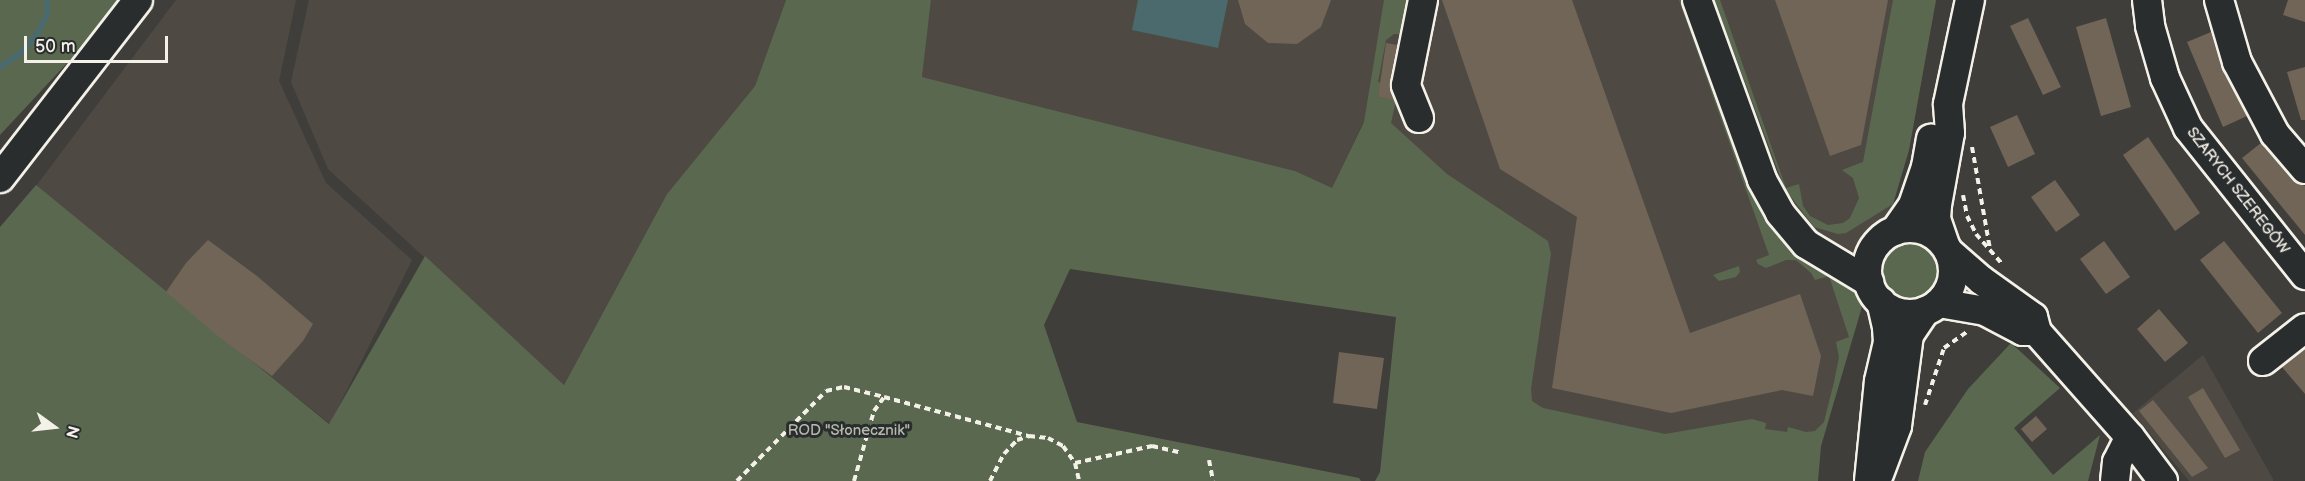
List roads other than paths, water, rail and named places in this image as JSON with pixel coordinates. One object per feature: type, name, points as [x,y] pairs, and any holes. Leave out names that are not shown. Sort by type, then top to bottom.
[{"type":"street","points":[[0,178],[138,0]]},
{"type":"street","points":[[1419,118],[1406,85],[1423,0]]},
{"type":"street","points":[[1697,0],[1769,196],[1801,241],[1821,252],[1902,313],[1932,307],[1985,311],[2023,331],[2037,332]]},
{"type":"street","points":[[1875,481],[1897,426],[1909,335],[1948,290],[1953,275],[1947,249],[1936,219],[1950,133],[1948,105],[1970,0]]},
{"type":"street","name":"SZARYCH SZEREGÓW","points":[[2147,0],[2150,26],[2165,78],[2188,128],[2305,275]]},
{"type":"street","points":[[2219,0],[2237,62],[2276,134],[2305,170]]},
{"type":"street","points":[[1869,481],[1877,401],[1888,342],[1887,327],[1868,263],[1913,205],[1926,167],[1932,130],[1948,105]]},
{"type":"street","points":[[1821,252],[1850,251],[1918,229],[1933,235],[1981,280],[2033,317],[2037,332],[2130,437],[2163,481]]},
{"type":"street","points":[[2263,361],[2305,328]]},
{"type":"street","points":[[2115,481],[2117,462],[2130,437]]},
{"type":"water","points":[[1138,0],[1228,0],[1218,48],[1132,30]]},
{"type":"waterway","points":[[0,67],[22,52],[37,34],[47,15],[47,0]]},
{"type":"park label","name":"ROD \"Słonecznik\"","points":[[849,431]]}]
